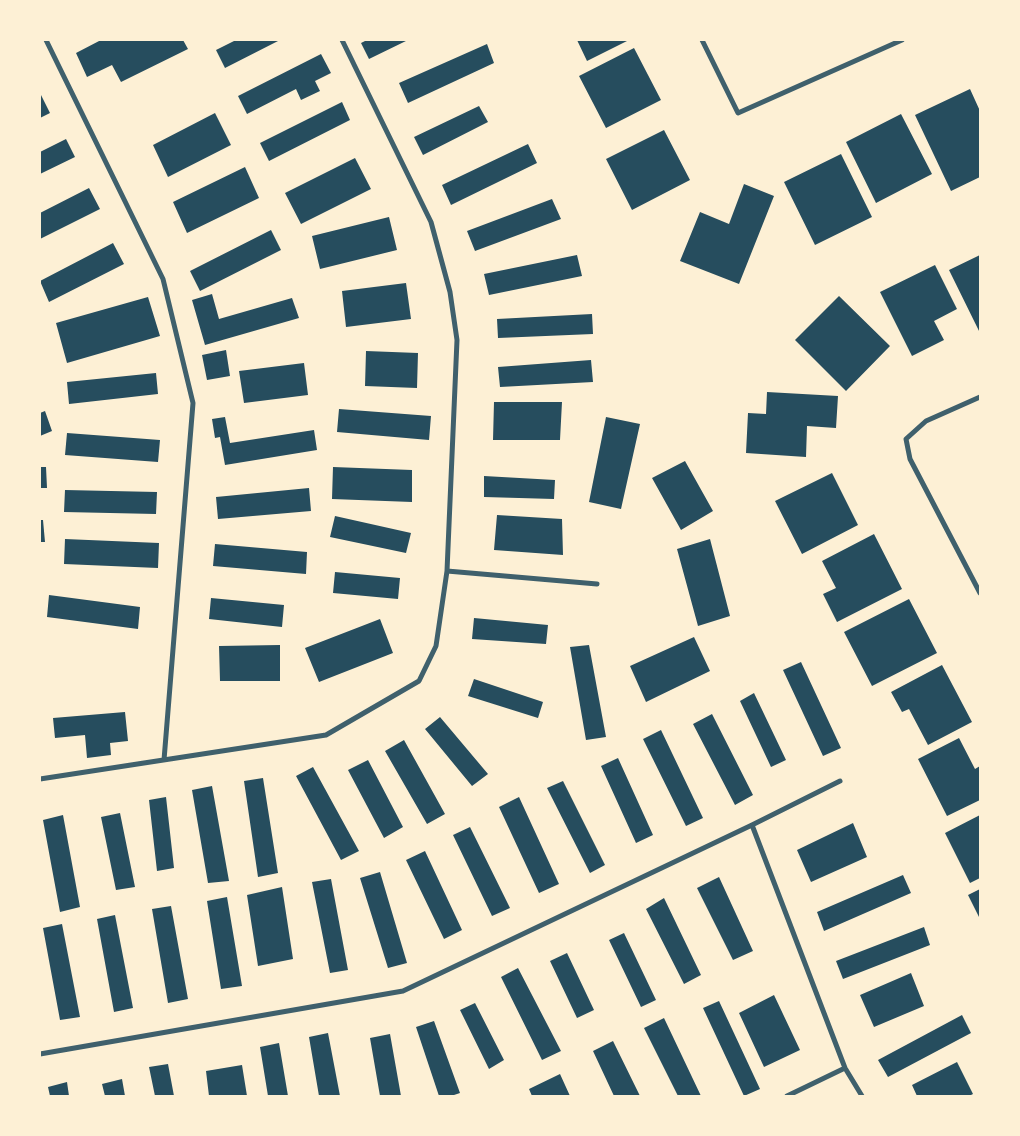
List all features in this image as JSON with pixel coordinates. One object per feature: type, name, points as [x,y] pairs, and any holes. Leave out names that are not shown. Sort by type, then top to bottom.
[{"type":"street","points":[[46,40],[163,279],[192,403],[164,760]]},
{"type":"street","points":[[40,779],[326,735],[419,681],[436,646],[447,571],[457,340],[450,292],[431,222],[342,40]]},
{"type":"street","points":[[702,40],[738,113],[902,40]]},
{"type":"street","points":[[980,397],[926,420],[906,438],[910,459],[980,593]]},
{"type":"street","points":[[447,571],[598,584]]},
{"type":"street","points":[[40,1054],[403,990],[752,825],[840,781]]},
{"type":"street","points":[[752,825],[845,1068],[862,1096]]},
{"type":"street","points":[[787,1096],[845,1068]]},
{"type":"building","points":[[101,40],[183,40],[188,49],[121,82],[112,65],[87,77],[76,53]]},
{"type":"building","points":[[236,40],[280,40],[225,68],[216,50]]},
{"type":"building","points":[[367,40],[408,40],[369,59],[361,43]]},
{"type":"building","points":[[577,40],[629,40],[587,61]]},
{"type":"building","points":[[487,44],[494,63],[408,103],[399,83]]},
{"type":"building","points":[[634,48],[661,100],[606,128],[579,76]]},
{"type":"building","points":[[321,54],[331,73],[315,81],[320,91],[301,100],[296,89],[247,114],[238,96]]},
{"type":"building","points":[[970,89],[980,111],[980,177],[951,191],[915,115]]},
{"type":"building","points":[[40,93],[50,113],[40,118]]},
{"type":"building","points":[[342,102],[350,120],[269,161],[260,143]]},
{"type":"building","points":[[479,106],[488,122],[423,155],[414,137]]},
{"type":"building","points":[[215,113],[231,145],[168,177],[153,145]]},
{"type":"building","points":[[901,114],[932,174],[876,203],[846,142]]},
{"type":"building","points":[[664,130],[690,180],[632,210],[606,159]]},
{"type":"building","points":[[66,139],[75,157],[40,174],[40,152]]},
{"type":"building","points":[[528,144],[537,163],[451,205],[442,185]]},
{"type":"building","points":[[841,154],[872,217],[815,245],[784,182]]},
{"type":"building","points":[[355,158],[371,189],[301,224],[285,193]]},
{"type":"building","points":[[245,167],[259,198],[187,233],[173,202]]},
{"type":"building","points":[[744,184],[774,196],[739,284],[680,261],[700,212],[729,224]]},
{"type":"building","points":[[89,188],[100,209],[40,239],[40,213]]},
{"type":"building","points":[[552,199],[561,219],[475,251],[467,231]]},
{"type":"building","points":[[389,217],[397,250],[320,269],[312,236]]},
{"type":"building","points":[[271,230],[281,250],[200,291],[190,271]]},
{"type":"building","points":[[113,243],[124,264],[49,302],[40,281]]},
{"type":"building","points":[[577,255],[582,276],[489,295],[484,274]]},
{"type":"building","points":[[980,255],[980,333],[949,270]]},
{"type":"building","points":[[935,265],[957,309],[934,321],[944,340],[912,356],[880,292]]},
{"type":"building","points":[[406,283],[411,319],[346,327],[342,291]]},
{"type":"building","points":[[212,294],[219,319],[292,298],[299,318],[205,345],[192,300]]},
{"type":"building","points":[[839,296],[890,346],[846,391],[795,340]]},
{"type":"building","points":[[148,297],[160,336],[67,363],[56,323]]},
{"type":"building","points":[[592,314],[593,334],[498,338],[497,319]]},
{"type":"building","points":[[226,350],[230,376],[207,380],[202,355]]},
{"type":"building","points":[[366,351],[418,353],[417,388],[365,386]]},
{"type":"building","points":[[591,360],[593,382],[500,387],[498,367]]},
{"type":"building","points":[[304,363],[308,395],[244,403],[239,371]]},
{"type":"building","points":[[156,373],[158,394],[69,404],[67,382]]},
{"type":"building","points":[[767,392],[838,396],[836,428],[807,426],[806,457],[746,453],[748,413],[766,414]]},
{"type":"building","points":[[494,402],[562,402],[560,440],[493,440]]},
{"type":"building","points":[[339,409],[431,416],[429,440],[337,432]]},
{"type":"building","points":[[45,411],[52,431],[40,436],[40,413]]},
{"type":"building","points":[[225,417],[230,443],[314,430],[317,450],[225,465],[220,437],[215,438],[212,419]]},
{"type":"building","points":[[606,417],[640,424],[621,509],[589,502]]},
{"type":"building","points":[[67,433],[160,440],[158,462],[65,455]]},
{"type":"building","points":[[685,461],[713,511],[681,530],[652,478]]},
{"type":"building","points":[[40,467],[46,467],[47,488],[40,488]]},
{"type":"building","points":[[333,467],[412,470],[412,502],[332,499]]},
{"type":"building","points":[[832,473],[858,525],[802,554],[775,501]]},
{"type":"building","points":[[484,476],[555,480],[554,499],[484,497]]},
{"type":"building","points":[[309,488],[311,511],[218,519],[216,497]]},
{"type":"building","points":[[65,490],[157,492],[156,514],[64,512]]},
{"type":"building","points":[[497,515],[562,519],[563,555],[494,550]]},
{"type":"building","points":[[335,516],[411,533],[406,553],[330,537]]},
{"type":"building","points":[[40,520],[43,520],[45,542],[40,542]]},
{"type":"building","points":[[874,534],[902,589],[837,622],[823,594],[836,588],[822,561]]},
{"type":"building","points":[[65,539],[159,543],[158,568],[64,564]]},
{"type":"building","points":[[710,539],[730,616],[698,626],[677,549]]},
{"type":"building","points":[[215,544],[307,552],[306,574],[213,566]]},
{"type":"building","points":[[335,572],[400,578],[398,599],[333,593]]},
{"type":"building","points":[[49,595],[140,607],[138,629],[47,617]]},
{"type":"building","points":[[211,598],[284,605],[282,627],[209,619]]},
{"type":"building","points":[[909,599],[937,653],[872,686],[844,632]]},
{"type":"building","points":[[474,618],[548,625],[546,644],[472,639]]},
{"type":"building","points":[[380,619],[393,653],[319,682],[305,648]]},
{"type":"building","points":[[694,637],[710,671],[646,702],[630,666]]},
{"type":"building","points":[[280,645],[280,681],[220,681],[219,646]]},
{"type":"building","points":[[589,645],[606,737],[586,740],[570,647]]},
{"type":"building","points":[[801,662],[841,748],[823,756],[783,670]]},
{"type":"building","points":[[942,665],[972,722],[928,745],[909,709],[902,712],[891,692]]},
{"type":"building","points":[[474,679],[543,702],[538,718],[468,696]]},
{"type":"building","points":[[754,693],[786,760],[771,767],[740,701]]},
{"type":"building","points":[[125,712],[128,741],[110,743],[111,755],[87,758],[85,735],[55,738],[53,718]]},
{"type":"building","points":[[712,714],[753,795],[735,805],[693,724]]},
{"type":"building","points":[[440,717],[488,774],[472,786],[425,729]]},
{"type":"building","points":[[661,730],[703,818],[686,826],[643,739]]},
{"type":"building","points":[[959,738],[975,769],[980,766],[980,800],[947,816],[918,759]]},
{"type":"building","points":[[404,740],[445,814],[427,824],[385,751]]},
{"type":"building","points":[[618,758],[653,835],[636,843],[601,766]]},
{"type":"building","points":[[368,760],[403,827],[384,838],[348,770]]},
{"type":"building","points":[[313,767],[359,851],[341,860],[296,776]]},
{"type":"building","points":[[263,778],[278,873],[258,877],[244,781]]},
{"type":"building","points":[[563,781],[605,865],[590,873],[547,788]]},
{"type":"building","points":[[212,786],[229,881],[208,883],[192,790]]},
{"type":"building","points":[[166,797],[174,868],[157,871],[149,800]]},
{"type":"building","points":[[519,797],[559,884],[539,893],[499,807]]},
{"type":"building","points":[[120,813],[135,887],[116,890],[101,817]]},
{"type":"building","points":[[63,815],[80,907],[60,912],[43,820]]},
{"type":"building","points":[[980,815],[980,878],[970,883],[945,833]]},
{"type":"building","points":[[853,823],[867,857],[811,882],[797,850]]},
{"type":"building","points":[[470,827],[510,908],[492,916],[453,835]]},
{"type":"building","points":[[425,851],[462,930],[444,939],[406,860]]},
{"type":"building","points":[[380,872],[407,963],[388,968],[360,878]]},
{"type":"building","points":[[903,875],[911,893],[824,931],[817,912]]},
{"type":"building","points":[[719,877],[753,951],[733,960],[697,888]]},
{"type":"building","points":[[331,879],[348,970],[330,973],[312,882]]},
{"type":"building","points":[[282,887],[293,959],[258,966],[247,895]]},
{"type":"building","points":[[980,889],[980,919],[968,895]]},
{"type":"building","points":[[227,897],[242,986],[221,989],[207,901]]},
{"type":"building","points":[[664,898],[701,975],[684,984],[646,909]]},
{"type":"building","points":[[171,906],[188,999],[168,1003],[152,909]]},
{"type":"building","points":[[115,915],[133,1008],[114,1012],[97,919]]},
{"type":"building","points":[[62,924],[80,1017],[60,1020],[43,928]]},
{"type":"building","points":[[924,927],[930,945],[843,979],[836,961]]},
{"type":"building","points":[[624,933],[656,1000],[641,1007],[609,940]]},
{"type":"building","points":[[567,953],[594,1010],[577,1018],[550,961]]},
{"type":"building","points":[[518,968],[561,1051],[542,1060],[501,977]]},
{"type":"building","points":[[911,973],[924,1006],[874,1027],[860,995]]},
{"type":"building","points":[[774,995],[800,1050],[764,1067],[739,1013]]},
{"type":"building","points":[[719,1001],[760,1089],[744,1096],[703,1008]]},
{"type":"building","points":[[475,1003],[504,1060],[489,1069],[460,1010]]},
{"type":"building","points":[[962,1015],[971,1033],[888,1077],[878,1060]]},
{"type":"building","points":[[664,1018],[701,1096],[678,1096],[644,1028]]},
{"type":"building","points":[[434,1021],[460,1093],[451,1096],[439,1096],[416,1027]]},
{"type":"building","points":[[328,1033],[340,1096],[319,1096],[309,1037]]},
{"type":"building","points":[[390,1034],[401,1096],[380,1096],[370,1038]]},
{"type":"building","points":[[613,1041],[640,1096],[614,1096],[593,1051]]},
{"type":"building","points":[[279,1043],[288,1096],[268,1096],[260,1047]]},
{"type":"building","points":[[957,1062],[973,1094],[969,1096],[917,1096],[912,1085]]},
{"type":"building","points":[[168,1064],[174,1096],[155,1096],[149,1067]]},
{"type":"building","points":[[242,1065],[247,1096],[209,1096],[206,1071]]},
{"type":"building","points":[[560,1074],[570,1096],[532,1096],[529,1089]]},
{"type":"building","points":[[122,1079],[125,1096],[105,1096],[102,1084]]},
{"type":"building","points":[[67,1082],[69,1096],[50,1096],[48,1087]]}]
